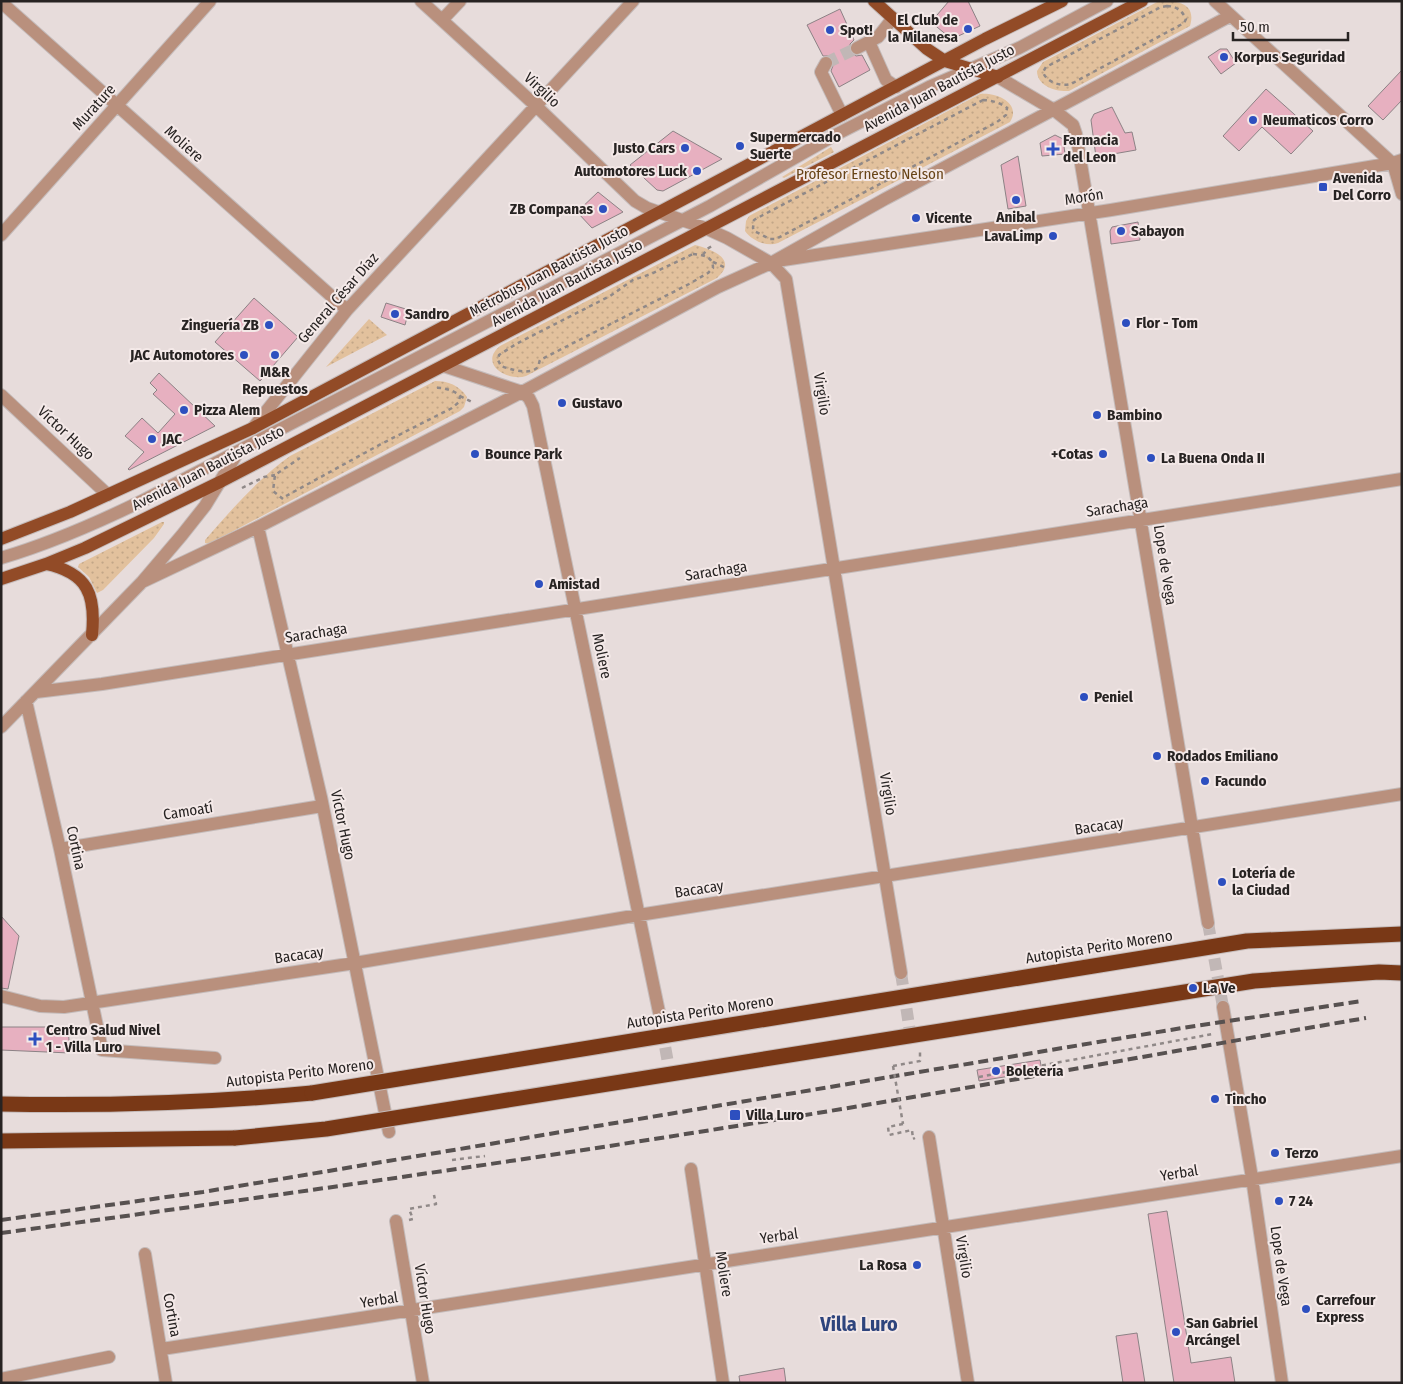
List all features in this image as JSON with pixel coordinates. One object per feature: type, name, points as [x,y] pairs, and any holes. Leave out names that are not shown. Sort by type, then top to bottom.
[{"type":"highway","name":"Autopista Perito Moreno","points":[[1,1104],[75,1105],[227,1100],[312,1093],[1247,941],[1322,936],[1402,934]]},
{"type":"highway","points":[[1,1141],[235,1138],[326,1129],[1245,982],[1319,976],[1402,973]]},
{"type":"main road","points":[[874,1],[927,49],[945,61],[998,76]]},
{"type":"main road","name":"Avenida Juan Bautista Justo","points":[[1,539],[70,512],[253,428],[842,115],[1062,1]]},
{"type":"main road","name":"Avenida Juan Bautista Justo","points":[[1,579],[46,564],[85,548],[222,481],[1142,1]]},
{"type":"main road","points":[[46,564],[67,570],[83,583],[92,601],[94,611],[92,634]]},
{"type":"street","name":"Murature","points":[[1,235],[210,1]]},
{"type":"street","name":"Virgilio","points":[[421,1],[535,105],[635,201],[647,208],[705,228],[771,262],[786,279],[901,973]]},
{"type":"street","points":[[442,20],[460,1]]},
{"type":"street","name":"General César Díaz","points":[[1,727],[142,582],[200,514],[253,428],[347,310],[633,1]]},
{"type":"street","name":"Metrobus Juan Bautista Justo","points":[[1,558],[34,549],[75,533],[238,452],[762,178],[835,135],[929,87],[1019,48],[1107,1]]},
{"type":"street","points":[[1215,1],[1399,165],[1402,194]]},
{"type":"street","name":"Moliere","points":[[1,2],[347,310]]},
{"type":"street","points":[[142,582],[258,527],[522,392],[710,292],[771,262],[885,199],[1230,16]]},
{"type":"street","points":[[893,18],[878,38],[863,45],[886,80],[896,87]]},
{"type":"street","points":[[826,63],[821,72],[842,115]]},
{"type":"street","name":"Lope de Vega","points":[[998,76],[1054,110],[1073,125],[1076,134],[1091,212],[1208,923]]},
{"type":"street","name":"Morón","points":[[771,262],[1399,165]]},
{"type":"street","points":[[444,366],[522,392]]},
{"type":"street","name":"Moliere","points":[[522,392],[529,398],[533,406],[659,1012]]},
{"type":"street","name":"Víctor Hugo","points":[[1,395],[108,495]]},
{"type":"street","name":"Sarachaga","points":[[36,692],[102,684],[1402,479]]},
{"type":"street","name":"Víctor Hugo","points":[[258,527],[322,806],[389,1132]]},
{"type":"street","name":"Cortina","points":[[26,702],[60,849],[102,1050],[216,1058]]},
{"type":"street","name":"Bacacay","points":[[1,996],[50,1007],[92,1002],[355,963],[639,915],[1402,794]]},
{"type":"street","name":"Camoatí","points":[[60,849],[322,806]]},
{"type":"street","name":"Lope de Vega","points":[[1223,1007],[1252,1178],[1282,1383]]},
{"type":"street","name":"Virgilio","points":[[929,1137],[968,1383]]},
{"type":"street","name":"Yerbal","points":[[162,1349],[1402,1156]]},
{"type":"street","name":"Moliere","points":[[691,1169],[723,1383]]},
{"type":"street","name":"Víctor Hugo","points":[[396,1221],[423,1383]]},
{"type":"street","name":"Cortina","points":[[145,1254],[162,1349],[166,1383]]},
{"type":"street","points":[[1,1378],[110,1357]]},
{"type":"path","points":[[1161,6],[1174,6],[1186,18],[1184,23],[1179,26],[1070,84],[1061,85],[1046,79],[1043,72],[1044,69],[1161,6]]},
{"type":"path","points":[[988,100],[1006,108],[1006,115],[1003,118],[776,238],[770,239],[758,234],[753,228],[754,220],[763,214],[976,102],[988,100]]},
{"type":"path","points":[[745,231],[753,228]]},
{"type":"path","points":[[703,255],[707,248]]},
{"type":"path","points":[[492,357],[498,357],[516,344],[610,296],[633,280],[651,274],[686,256],[693,254],[703,255],[725,267]]},
{"type":"path","points":[[498,357],[501,366],[518,372],[534,370],[539,366],[540,360],[592,335],[708,272],[713,268],[713,262]]},
{"type":"path","points":[[427,391],[440,387],[446,382]]},
{"type":"path","points":[[440,387],[456,392],[466,400]]},
{"type":"path","points":[[274,503],[283,499],[290,492],[452,408],[459,402],[460,396]]},
{"type":"path","points":[[264,477],[276,475],[305,455]]},
{"type":"path","points":[[276,475],[273,491],[283,499]]},
{"type":"path","points":[[979,1077],[1227,1032]]},
{"type":"path","points":[[912,1130],[889,1135],[888,1127],[903,1124],[893,1066],[920,1061]]},
{"type":"path","points":[[452,1160],[484,1156]]},
{"type":"path","points":[[419,1208],[436,1204],[434,1195]]},
{"type":"green space","points":[[1159,1],[1184,4],[1190,12],[1190,26],[1069,91],[1053,89],[1040,81],[1037,71],[1043,62]]},
{"type":"green space","name":"Profesor Ernesto Nelson","points":[[980,94],[993,95],[1006,100],[1013,109],[1010,122],[778,243],[760,242],[752,238],[745,231],[746,221],[749,216]]},
{"type":"green space","points":[[831,147],[834,152],[784,178],[782,177]]},
{"type":"green space","points":[[695,245],[715,252],[724,260],[723,271],[717,278],[526,376],[519,377],[504,374],[494,365],[492,359],[500,346]]},
{"type":"green space","points":[[369,319],[387,335],[326,367]]},
{"type":"green space","points":[[435,381],[453,384],[464,393],[467,397],[464,407],[460,411],[209,544],[205,543],[205,540],[245,495],[290,456]]},
{"type":"green space","points":[[162,522],[164,524],[154,538],[103,590],[97,593],[89,577],[78,567],[79,564]]},
{"type":"building","points":[[949,1],[968,1],[980,26],[954,38],[949,37],[931,22]]},
{"type":"building","points":[[840,9],[854,40],[850,44],[850,51],[856,56],[862,55],[870,70],[839,87],[831,71],[834,63],[833,59],[829,56],[823,56],[807,25]]},
{"type":"building","points":[[1220,49],[1227,49],[1236,63],[1221,74],[1208,57]]},
{"type":"building","points":[[1402,70],[1402,100],[1383,120],[1368,106]]},
{"type":"building","points":[[1266,89],[1313,131],[1291,154],[1262,127],[1239,151],[1223,136]]},
{"type":"building","points":[[1112,107],[1125,133],[1132,132],[1136,150],[1096,157],[1091,120],[1094,114]]},
{"type":"building","points":[[673,131],[722,159],[663,191],[657,190],[630,165]]},
{"type":"building","name":"Farmacia del Leon","points":[[1055,135],[1063,139],[1065,154],[1042,156],[1040,143]]},
{"type":"building","points":[[1018,156],[1026,206],[1008,209],[1001,165]]},
{"type":"building","points":[[598,192],[623,212],[592,228],[577,212]]},
{"type":"building","points":[[1138,222],[1140,240],[1111,244],[1110,231],[1112,227]]},
{"type":"building","points":[[254,298],[298,337],[260,381],[215,342]]},
{"type":"building","name":"Sandro","points":[[386,303],[409,310],[405,325],[381,317]]},
{"type":"building","points":[[159,373],[215,426],[129,470],[144,452],[125,436],[142,418],[158,433],[175,414],[153,394],[157,390],[150,383]]},
{"type":"building","points":[[1,916],[19,936],[8,989],[1,988]]},
{"type":"building","name":"Centro Salud Nivel 1 - Villa Luro","points":[[1,1027],[68,1027],[70,1053],[1,1050]]},
{"type":"building","points":[[1040,1060],[1042,1071],[979,1081],[977,1070]]},
{"type":"building","name":"San Gabriel Arcángel","points":[[1167,1211],[1191,1363],[1231,1357],[1235,1383],[1174,1383],[1148,1214]]},
{"type":"building","points":[[1137,1333],[1145,1383],[1123,1383],[1116,1336]]},
{"type":"building","points":[[784,1368],[786,1383],[740,1383],[739,1376]]},
{"type":"tunnel","points":[[826,63],[857,48]]},
{"type":"tunnel","points":[[1208,923],[1223,1007]]},
{"type":"tunnel","points":[[901,973],[910,1032]]},
{"type":"tunnel","points":[[659,1012],[668,1063]]},
{"type":"railway","points":[[1,1220],[203,1192],[1182,1028],[1362,1001]]},
{"type":"railway","points":[[1,1233],[366,1182],[639,1141],[889,1101],[1366,1018]]},
{"type":"place","name":"El Club de la Milanesa","points":[[968,29]]},
{"type":"place","name":"Spot!","points":[[830,30]]},
{"type":"place","name":"Korpus Seguridad","points":[[1224,57]]},
{"type":"place","name":"Neumaticos Corro","points":[[1253,120]]},
{"type":"place","name":"Supermercado Suerte","points":[[740,146]]},
{"type":"place","name":"Justo Cars","points":[[685,148]]},
{"type":"place","name":"Farmacia del Leon","points":[[1053,149]]},
{"type":"place","name":"Automotores Luck","points":[[697,171]]},
{"type":"place","name":"Avenida Del Corro","points":[[1323,187]]},
{"type":"place","name":"Anibal","points":[[1016,200]]},
{"type":"place","name":"ZB Companas","points":[[603,209]]},
{"type":"place","name":"Vicente","points":[[916,218]]},
{"type":"place","name":"Sabayon","points":[[1121,231]]},
{"type":"place","name":"LavaLimp","points":[[1053,236]]},
{"type":"place","name":"Sandro","points":[[395,314]]},
{"type":"place","name":"Flor - Tom","points":[[1126,323]]},
{"type":"place","name":"Zinguería ZB","points":[[269,325]]},
{"type":"place","name":"JAC Automotores","points":[[244,355]]},
{"type":"place","name":"M&R Repuestos","points":[[275,355]]},
{"type":"place","name":"Gustavo","points":[[562,403]]},
{"type":"place","name":"Pizza Alem","points":[[184,410]]},
{"type":"place","name":"Bambino","points":[[1097,415]]},
{"type":"place","name":"JAC","points":[[152,439]]},
{"type":"place","name":"Bounce Park","points":[[475,454]]},
{"type":"place","name":"+Cotas","points":[[1103,454]]},
{"type":"place","name":"La Buena Onda II","points":[[1151,458]]},
{"type":"place","name":"Amistad","points":[[539,584]]},
{"type":"place","name":"Peniel","points":[[1084,697]]},
{"type":"place","name":"Rodados Emiliano","points":[[1157,756]]},
{"type":"place","name":"Facundo","points":[[1205,781]]},
{"type":"place","name":"Lotería de la Ciudad","points":[[1222,882]]},
{"type":"place","name":"La Ve","points":[[1193,988]]},
{"type":"place","name":"Centro Salud Nivel 1 - Villa Luro","points":[[35,1039]]},
{"type":"place","name":"Boletería","points":[[996,1071]]},
{"type":"place","name":"Tincho","points":[[1215,1099]]},
{"type":"place","name":"Villa Luro","points":[[735,1115]]},
{"type":"place","name":"Terzo","points":[[1275,1153]]},
{"type":"place","name":"7 24","points":[[1279,1201]]},
{"type":"place","name":"La Rosa","points":[[917,1265]]},
{"type":"place","name":"Carrefour Express","points":[[1306,1309]]},
{"type":"place","name":"San Gabriel Arcángel","points":[[1176,1332]]},
{"type":"district","name":"Villa Luro","points":[[859,1324]]}]
